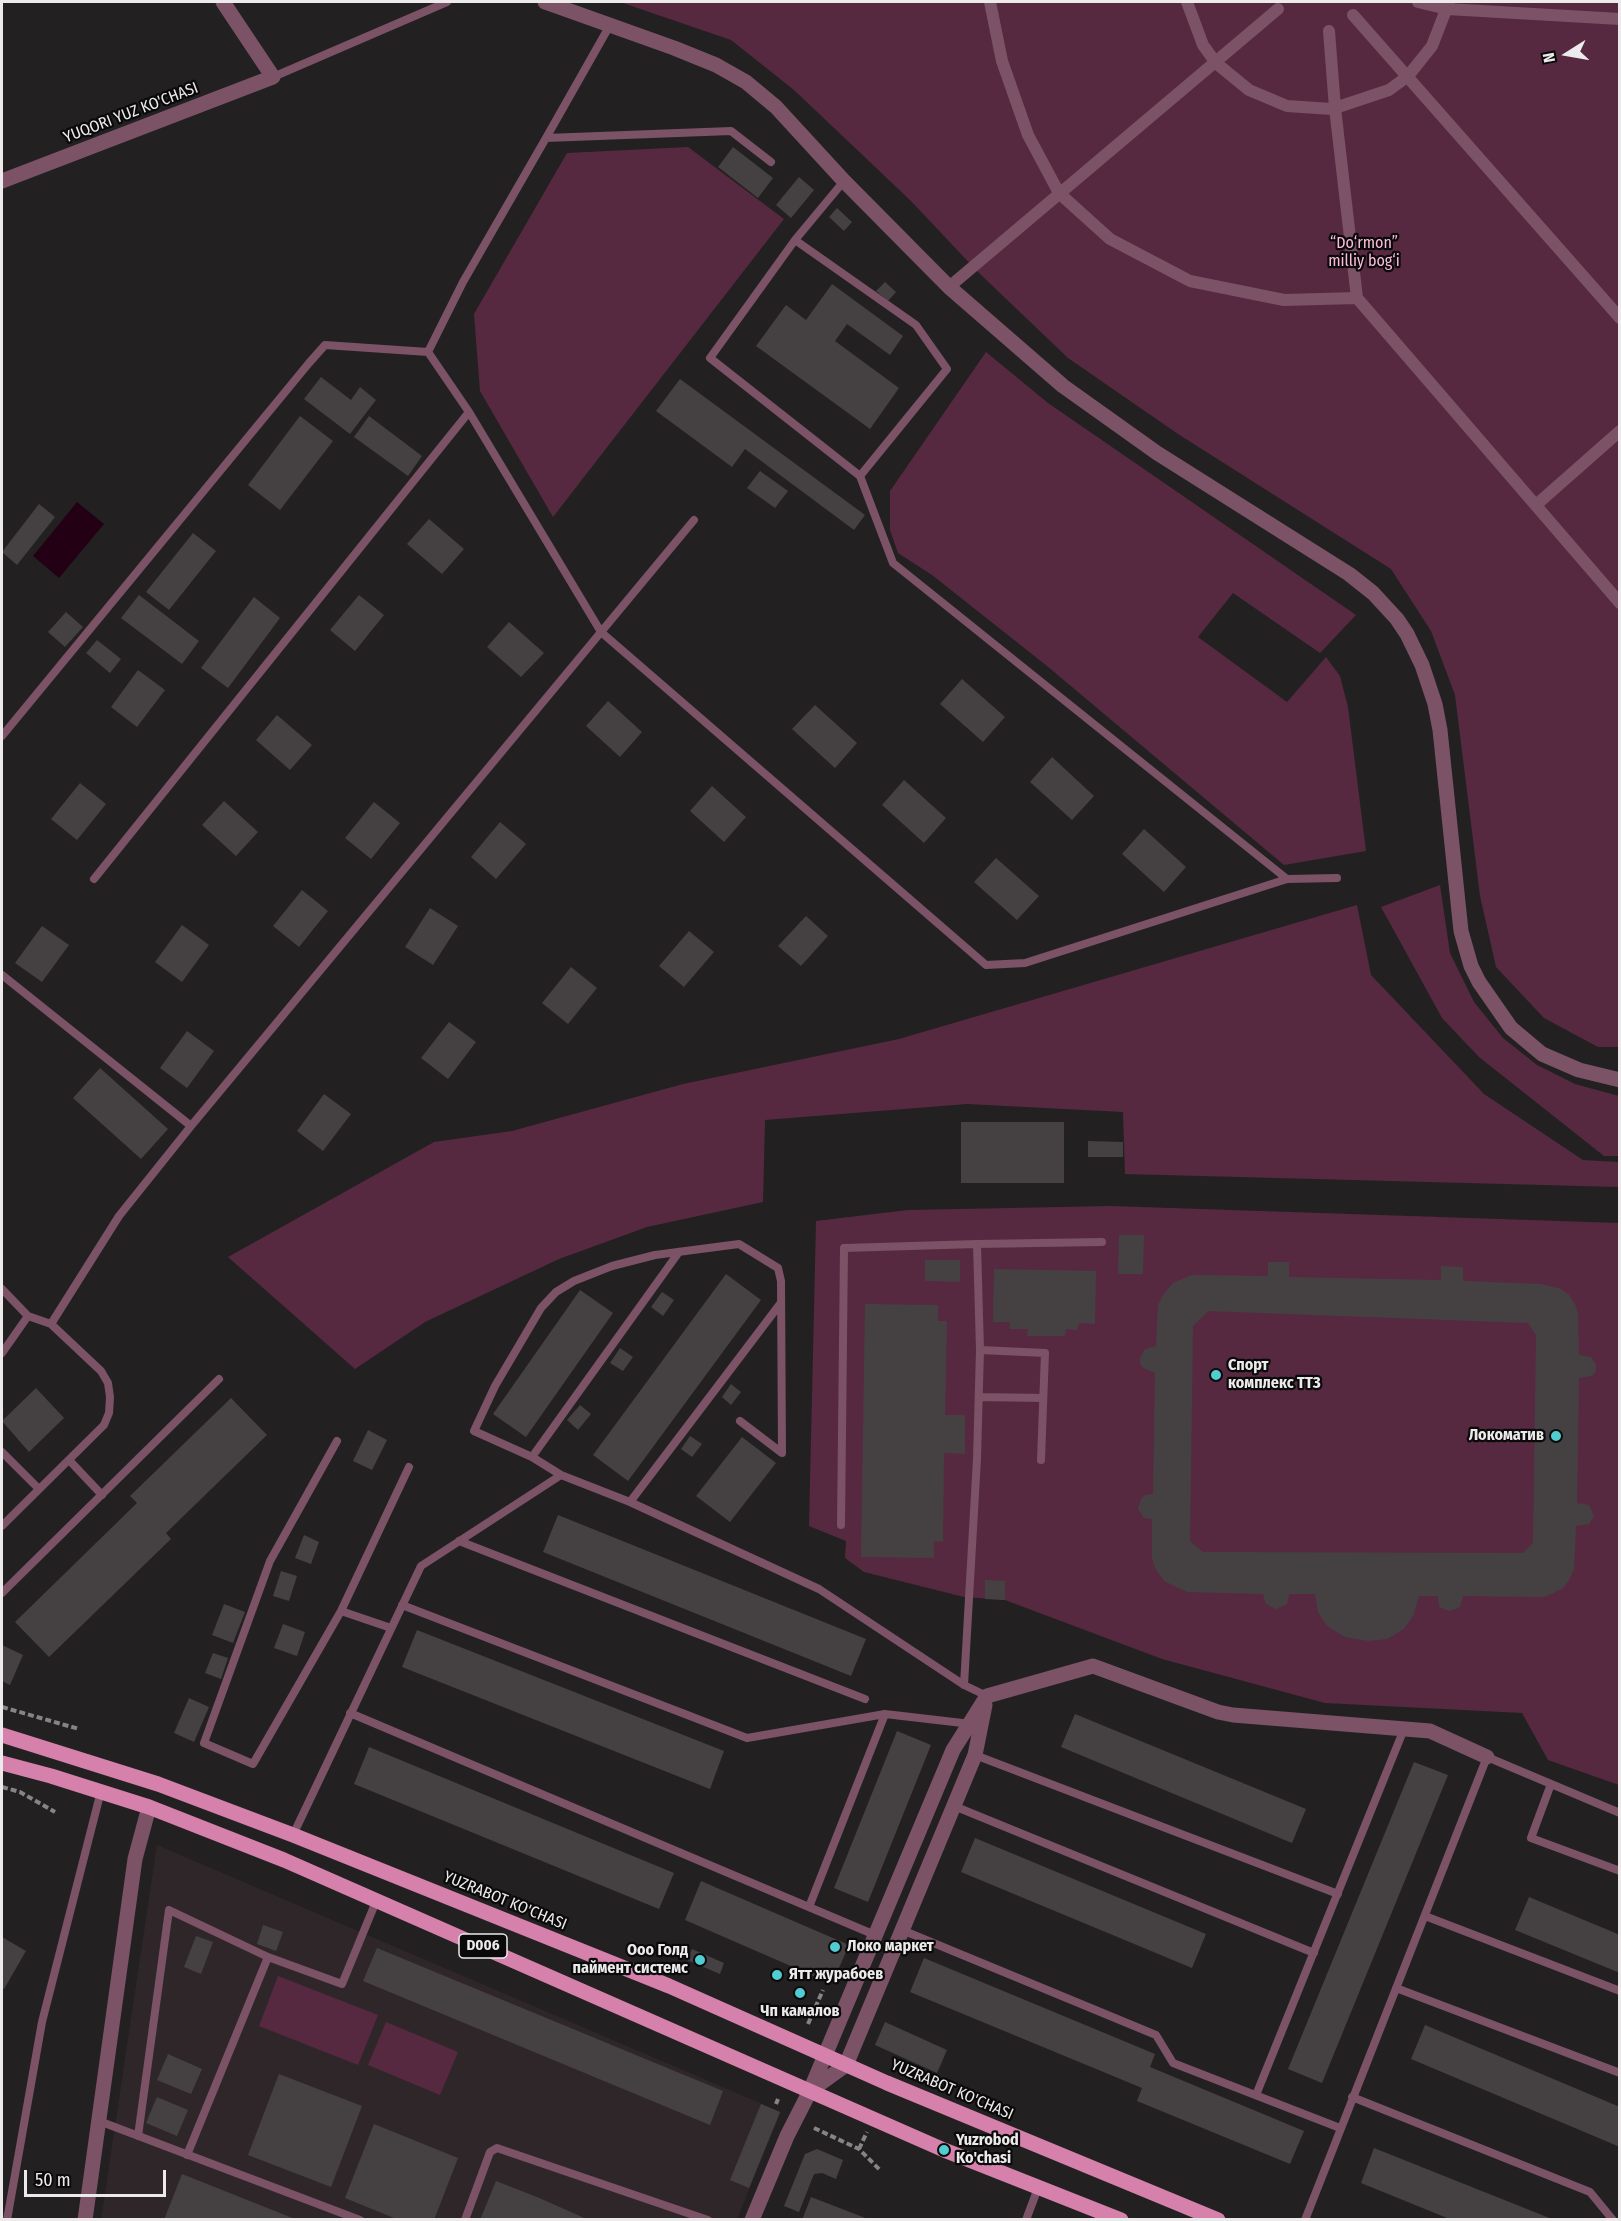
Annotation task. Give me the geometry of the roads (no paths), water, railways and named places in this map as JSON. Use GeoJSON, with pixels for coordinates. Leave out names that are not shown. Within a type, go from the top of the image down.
{"type":"FeatureCollection","features":[{"type":"Feature","properties":{"kind":"main road","name":"YUZRABOT KO'CHASI"},"geometry":{"type":"LineString","coordinates":[[2,1735],[158,1784],[293,1834],[669,1986],[846,2065],[1218,2220]]}},
{"type":"Feature","properties":{"kind":"main road","name":"D006"},"geometry":{"type":"LineString","coordinates":[[2,1763],[149,1807],[377,1899],[944,2150],[1121,2220]]}},
{"type":"Feature","properties":{"kind":"street"},"geometry":{"type":"LineString","coordinates":[[224,2],[273,77]]}},
{"type":"Feature","properties":{"kind":"street"},"geometry":{"type":"LineString","coordinates":[[545,2],[610,24],[716,65],[746,82],[776,108],[844,181],[949,287],[1063,386],[1157,453],[1350,574],[1373,593],[1397,619],[1422,665],[1435,704],[1440,730],[1461,931],[1471,966],[1479,982],[1493,1006],[1510,1028],[1542,1054],[1579,1070],[1620,1080]]}},
{"type":"Feature","properties":{"kind":"street"},"geometry":{"type":"LineString","coordinates":[[990,2],[1002,61],[1028,135],[1059,193],[1110,240],[1190,280],[1284,300],[1357,298]]}},
{"type":"Feature","properties":{"kind":"street"},"geometry":{"type":"LineString","coordinates":[[1187,2],[1203,45],[1216,63],[1249,90],[1287,106],[1335,108],[1389,90],[1408,76],[1432,46],[1448,5]]}},
{"type":"Feature","properties":{"kind":"street"},"geometry":{"type":"LineString","coordinates":[[1418,2],[1620,19]]}},
{"type":"Feature","properties":{"kind":"street"},"geometry":{"type":"LineString","coordinates":[[949,287],[1278,9]]}},
{"type":"Feature","properties":{"kind":"street"},"geometry":{"type":"LineString","coordinates":[[1353,15],[1620,318]]}},
{"type":"Feature","properties":{"kind":"street"},"geometry":{"type":"LineString","coordinates":[[1329,31],[1335,108],[1357,298],[1620,603]]}},
{"type":"Feature","properties":{"kind":"street","name":"YUQORI YUZ KO'CHASI"},"geometry":{"type":"LineString","coordinates":[[2,181],[273,77]]}},
{"type":"Feature","properties":{"kind":"street"},"geometry":{"type":"LineString","coordinates":[[1536,505],[1620,431]]}},
{"type":"Feature","properties":{"kind":"street"},"geometry":{"type":"LineString","coordinates":[[752,2220],[787,2136],[810,2091],[953,1750],[975,1725],[987,1696],[1093,1666],[1205,1708],[1233,1715],[1430,1731],[1487,1757]]}},
{"type":"Feature","properties":{"kind":"street"},"geometry":{"type":"LineString","coordinates":[[810,2091],[846,2065],[975,1755],[975,1725]]}},
{"type":"Feature","properties":{"kind":"street"},"geometry":{"type":"LineString","coordinates":[[85,2220],[135,1859],[149,1807]]}},
{"type":"Feature","properties":{"kind":"lane"},"geometry":{"type":"LineString","coordinates":[[273,77],[447,2]]}},
{"type":"Feature","properties":{"kind":"lane"},"geometry":{"type":"LineString","coordinates":[[428,352],[463,282],[610,24]]}},
{"type":"Feature","properties":{"kind":"lane"},"geometry":{"type":"LineString","coordinates":[[546,138],[731,130],[771,162]]}},
{"type":"Feature","properties":{"kind":"lane"},"geometry":{"type":"LineString","coordinates":[[844,181],[795,240],[710,358],[860,476],[893,563],[1287,879]]}},
{"type":"Feature","properties":{"kind":"lane"},"geometry":{"type":"LineString","coordinates":[[795,240],[916,324],[947,369],[860,476]]}},
{"type":"Feature","properties":{"kind":"lane"},"geometry":{"type":"LineString","coordinates":[[2,736],[325,345],[428,352]]}},
{"type":"Feature","properties":{"kind":"lane"},"geometry":{"type":"LineString","coordinates":[[428,352],[469,412],[601,632],[986,965],[1025,963],[1287,879],[1337,878]]}},
{"type":"Feature","properties":{"kind":"lane"},"geometry":{"type":"LineString","coordinates":[[94,879],[469,412]]}},
{"type":"Feature","properties":{"kind":"lane"},"geometry":{"type":"LineString","coordinates":[[51,1324],[119,1216],[191,1126],[694,520]]}},
{"type":"Feature","properties":{"kind":"lane"},"geometry":{"type":"LineString","coordinates":[[2,975],[191,1126]]}},
{"type":"Feature","properties":{"kind":"lane"},"geometry":{"type":"LineString","coordinates":[[841,1525],[844,1248],[1102,1242]]}},
{"type":"Feature","properties":{"kind":"lane"},"geometry":{"type":"LineString","coordinates":[[740,1421],[782,1453],[781,1281],[777,1268],[739,1244],[655,1255],[612,1266],[574,1281],[556,1292],[541,1308],[495,1386],[474,1431],[532,1457],[561,1475],[630,1502],[819,1589],[964,1685],[987,1696]]}},
{"type":"Feature","properties":{"kind":"lane"},"geometry":{"type":"LineString","coordinates":[[964,1685],[979,1397],[977,1244]]}},
{"type":"Feature","properties":{"kind":"lane"},"geometry":{"type":"LineString","coordinates":[[532,1457],[679,1252]]}},
{"type":"Feature","properties":{"kind":"lane"},"geometry":{"type":"LineString","coordinates":[[2,1289],[28,1316],[51,1324],[101,1371],[110,1390],[109,1413],[104,1425],[2,1526]]}},
{"type":"Feature","properties":{"kind":"lane"},"geometry":{"type":"LineString","coordinates":[[630,1502],[780,1304]]}},
{"type":"Feature","properties":{"kind":"lane"},"geometry":{"type":"LineString","coordinates":[[2,1353],[28,1316]]}},
{"type":"Feature","properties":{"kind":"lane"},"geometry":{"type":"LineString","coordinates":[[980,1350],[1045,1353],[1041,1460]]}},
{"type":"Feature","properties":{"kind":"lane"},"geometry":{"type":"LineString","coordinates":[[2,1593],[219,1379]]}},
{"type":"Feature","properties":{"kind":"lane"},"geometry":{"type":"LineString","coordinates":[[979,1397],[1043,1398]]}},
{"type":"Feature","properties":{"kind":"lane"},"geometry":{"type":"LineString","coordinates":[[338,1441],[270,1561],[204,1743],[254,1764],[341,1611],[409,1467]]}},
{"type":"Feature","properties":{"kind":"lane"},"geometry":{"type":"LineString","coordinates":[[2,1452],[39,1489]]}},
{"type":"Feature","properties":{"kind":"lane"},"geometry":{"type":"LineString","coordinates":[[69,1460],[102,1495]]}},
{"type":"Feature","properties":{"kind":"lane"},"geometry":{"type":"LineString","coordinates":[[293,1834],[421,1566],[561,1475]]}},
{"type":"Feature","properties":{"kind":"lane"},"geometry":{"type":"LineString","coordinates":[[459,1541],[865,1699]]}},
{"type":"Feature","properties":{"kind":"lane"},"geometry":{"type":"LineString","coordinates":[[402,1605],[747,1738],[885,1714],[975,1725]]}},
{"type":"Feature","properties":{"kind":"lane"},"geometry":{"type":"LineString","coordinates":[[341,1611],[391,1628]]}},
{"type":"Feature","properties":{"kind":"lane"},"geometry":{"type":"LineString","coordinates":[[350,1713],[875,1935]]}},
{"type":"Feature","properties":{"kind":"lane"},"geometry":{"type":"LineString","coordinates":[[809,1907],[885,1714]]}},
{"type":"Feature","properties":{"kind":"lane"},"geometry":{"type":"LineString","coordinates":[[1256,2095],[1404,1729]]}},
{"type":"Feature","properties":{"kind":"lane"},"geometry":{"type":"LineString","coordinates":[[975,1755],[1338,1894]]}},
{"type":"Feature","properties":{"kind":"lane"},"geometry":{"type":"LineString","coordinates":[[1305,2220],[1487,1757],[1620,1813]]}},
{"type":"Feature","properties":{"kind":"lane"},"geometry":{"type":"LineString","coordinates":[[1551,1784],[1530,1838],[1620,1871]]}},
{"type":"Feature","properties":{"kind":"lane"},"geometry":{"type":"LineString","coordinates":[[7,2220],[42,2022],[101,1791]]}},
{"type":"Feature","properties":{"kind":"lane"},"geometry":{"type":"LineString","coordinates":[[954,1806],[1314,1953]]}},
{"type":"Feature","properties":{"kind":"lane"},"geometry":{"type":"LineString","coordinates":[[138,2136],[168,1910],[268,1957],[342,1984],[377,1899]]}},
{"type":"Feature","properties":{"kind":"lane"},"geometry":{"type":"LineString","coordinates":[[1425,1916],[1620,1991]]}},
{"type":"Feature","properties":{"kind":"lane"},"geometry":{"type":"LineString","coordinates":[[902,1930],[1156,2035],[1173,2063],[1340,2128]]}},
{"type":"Feature","properties":{"kind":"lane"},"geometry":{"type":"LineString","coordinates":[[187,2155],[268,1957]]}},
{"type":"Feature","properties":{"kind":"lane"},"geometry":{"type":"LineString","coordinates":[[1396,1988],[1620,2073]]}},
{"type":"Feature","properties":{"kind":"lane"},"geometry":{"type":"LineString","coordinates":[[1352,2097],[1590,2192],[1613,2220]]}},
{"type":"Feature","properties":{"kind":"lane"},"geometry":{"type":"LineString","coordinates":[[99,2121],[360,2220]]}},
{"type":"Feature","properties":{"kind":"lane"},"geometry":{"type":"LineString","coordinates":[[465,2220],[490,2152],[497,2148],[708,2220]]}},
{"type":"Feature","properties":{"kind":"lane"},"geometry":{"type":"LineString","coordinates":[[1026,2220],[1038,2188]]}},
{"type":"Feature","properties":{"kind":"place","name":"Спорт комплекс ТТЗ"},"geometry":{"type":"Point","coordinates":[1216,1375]}},
{"type":"Feature","properties":{"kind":"place","name":"Локоматив"},"geometry":{"type":"Point","coordinates":[1556,1436]}},
{"type":"Feature","properties":{"kind":"place","name":"Локо маркет"},"geometry":{"type":"Point","coordinates":[835,1947]}},
{"type":"Feature","properties":{"kind":"place","name":"Ооо Голд паймент системс"},"geometry":{"type":"Point","coordinates":[700,1960]}},
{"type":"Feature","properties":{"kind":"place","name":"Ятт журабоев"},"geometry":{"type":"Point","coordinates":[777,1975]}},
{"type":"Feature","properties":{"kind":"place","name":"Чп камалов"},"geometry":{"type":"Point","coordinates":[800,1993]}},
{"type":"Feature","properties":{"kind":"place","name":"Yuzrobod Ko'chasi"},"geometry":{"type":"Point","coordinates":[944,2150]}},
{"type":"Feature","properties":{"kind":"park label","name":"“Do‘rmon” milliy bog‘i"},"geometry":{"type":"Point","coordinates":[1364,253]}}]}
